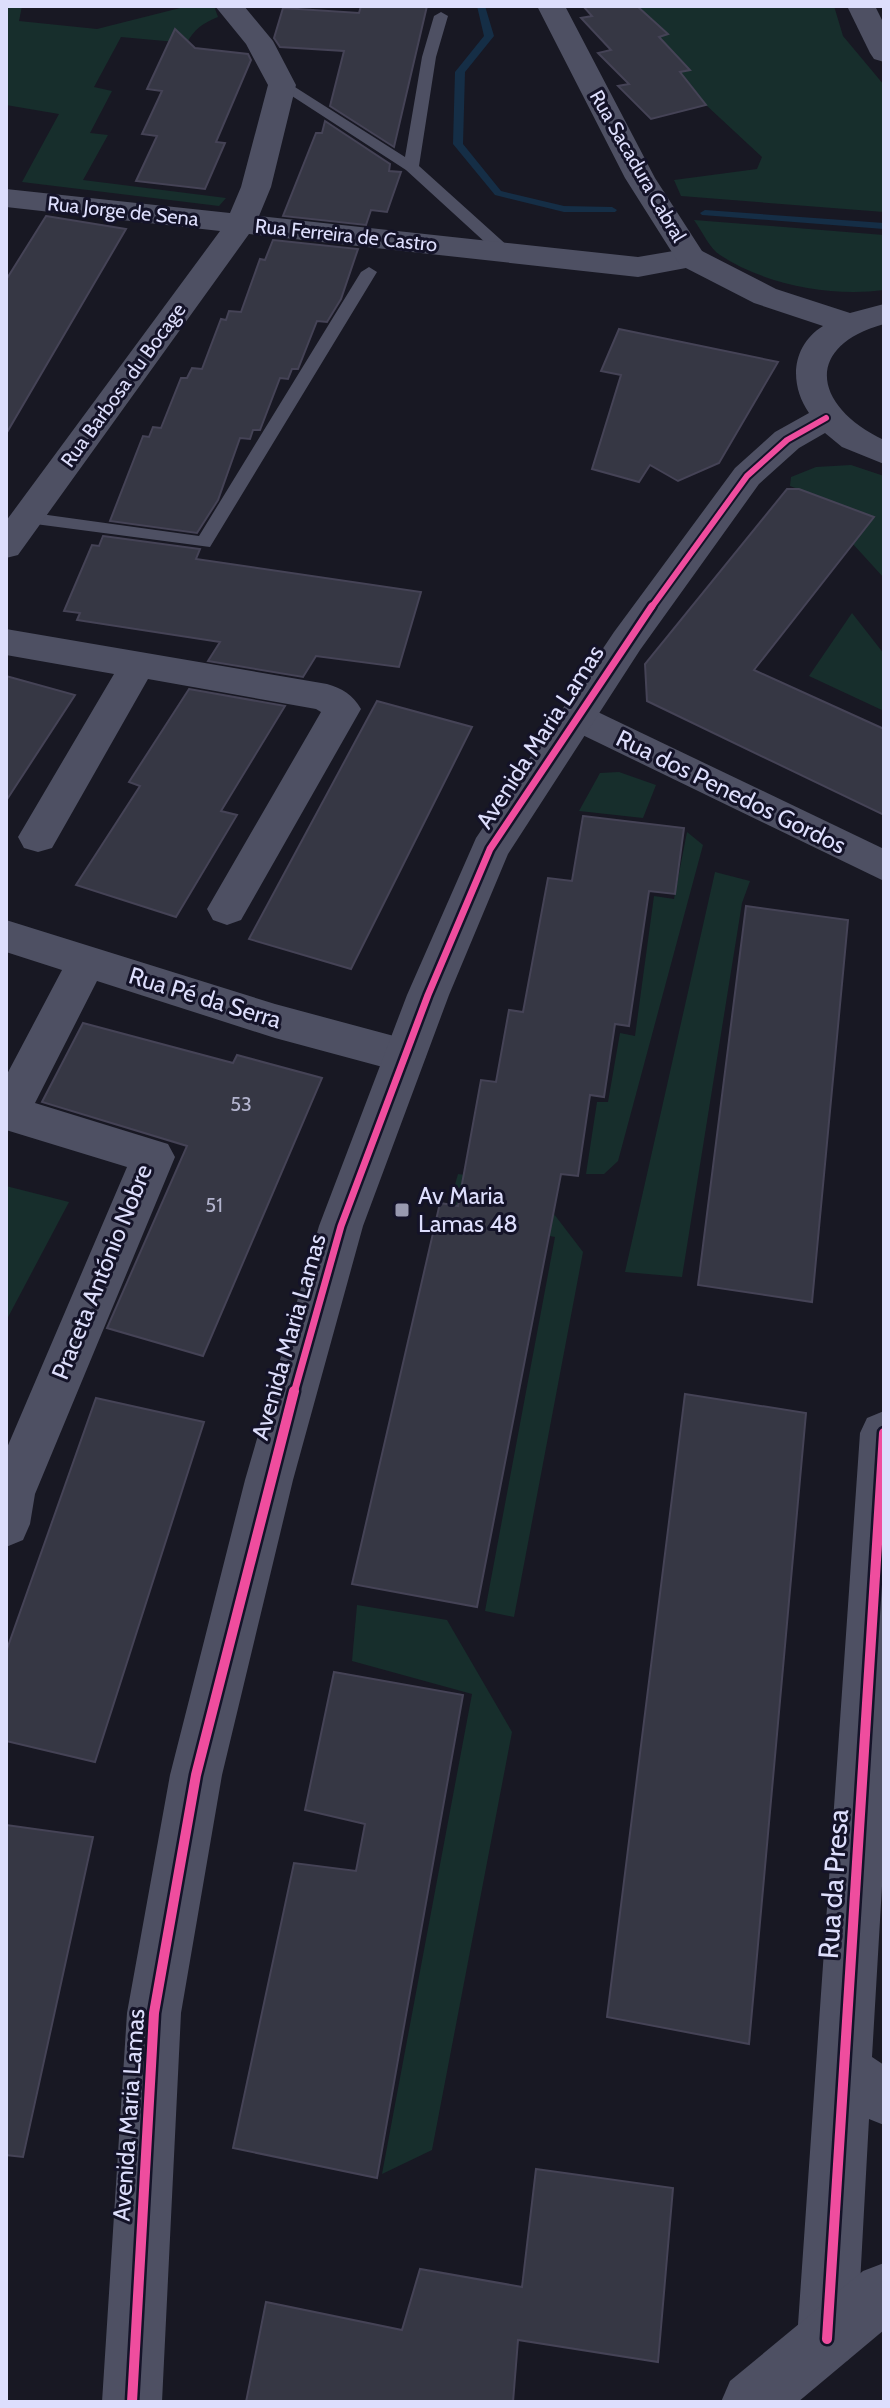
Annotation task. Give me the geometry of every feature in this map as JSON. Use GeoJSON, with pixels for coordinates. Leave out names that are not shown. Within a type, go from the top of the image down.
{"type":"FeatureCollection","features":[{"type":"Feature","properties":{"kind":"street"},"geometry":{"type":"LineString","coordinates":[[229,6],[259,41],[282,85]]}},
{"type":"Feature","properties":{"kind":"street","name":"Rua Sacadura Cabral"},"geometry":{"type":"LineString","coordinates":[[551,6],[640,178],[691,258],[765,296],[850,324]]}},
{"type":"Feature","properties":{"kind":"street"},"geometry":{"type":"LineString","coordinates":[[861,6],[884,53]]}},
{"type":"Feature","properties":{"kind":"street","name":"Rua Ferreira de Castro"},"geometry":{"type":"LineString","coordinates":[[282,85],[256,187],[241,224],[638,267],[691,258]]}},
{"type":"Feature","properties":{"kind":"street","name":"Rua Jorge de Sena"},"geometry":{"type":"LineString","coordinates":[[6,198],[241,224]]}},
{"type":"Feature","properties":{"kind":"street","name":"Rua Barbosa du Bocage"},"geometry":{"type":"LineString","coordinates":[[6,546],[241,224]]}},
{"type":"Feature","properties":{"kind":"street"},"geometry":{"type":"LineString","coordinates":[[884,314],[850,324],[818,350],[809,372],[811,395],[826,418],[845,435],[884,453]]}},
{"type":"Feature","properties":{"kind":"street","name":"Avenida Maria Lamas"},"geometry":{"type":"LineString","coordinates":[[132,2402],[154,2013],[196,1775],[269,1480],[341,1226],[405,1056],[490,849],[627,641],[747,476],[787,440],[826,418]]}},
{"type":"Feature","properties":{"kind":"street"},"geometry":{"type":"LineString","coordinates":[[6,642],[327,697],[342,709],[227,909]]}},
{"type":"Feature","properties":{"kind":"street"},"geometry":{"type":"LineString","coordinates":[[38,837],[139,663]]}},
{"type":"Feature","properties":{"kind":"street","name":"Rua dos Penedos Gordos"},"geometry":{"type":"LineString","coordinates":[[579,717],[884,866]]}},
{"type":"Feature","properties":{"kind":"street","name":"Rua Pé da Serra"},"geometry":{"type":"LineString","coordinates":[[6,936],[275,1021],[405,1056]]}},
{"type":"Feature","properties":{"kind":"street","name":"Praceta António Nobre"},"geometry":{"type":"LineString","coordinates":[[6,1524],[11,1494],[153,1157],[7,1112],[87,961]]}},
{"type":"Feature","properties":{"kind":"street","name":"Rua da Presa"},"geometry":{"type":"LineString","coordinates":[[827,2339],[863,2084],[884,1433]]}},
{"type":"Feature","properties":{"kind":"street"},"geometry":{"type":"LineString","coordinates":[[751,2402],[884,2292]]}},
{"type":"Feature","properties":{"kind":"lane"},"geometry":{"type":"LineString","coordinates":[[411,167],[429,57],[441,16]]}},
{"type":"Feature","properties":{"kind":"lane"},"geometry":{"type":"LineString","coordinates":[[282,85],[411,167],[505,252]]}},
{"type":"Feature","properties":{"kind":"lane"},"geometry":{"type":"LineString","coordinates":[[26,518],[204,543],[369,272]]}},
{"type":"Feature","properties":{"kind":"green space"},"geometry":{"type":"Polygon","coordinates":[[[6,6],[22,6],[19,21],[97,29],[188,6],[214,6],[218,17],[200,27],[187,43],[121,37],[94,87],[112,91],[90,133],[108,135],[83,180],[226,198],[219,206],[22,182],[59,114],[6,105],[6,6]]]}},
{"type":"Feature","properties":{"kind":"green space"},"geometry":{"type":"Polygon","coordinates":[[[637,6],[834,6],[843,36],[884,85],[884,212],[681,196],[674,180],[757,169],[762,157],[706,105],[680,72],[689,70],[659,37],[667,33],[637,6]]]}},
{"type":"Feature","properties":{"kind":"green space"},"geometry":{"type":"Polygon","coordinates":[[[694,220],[884,235],[884,290],[821,290],[757,274],[716,252],[694,220]]]}},
{"type":"Feature","properties":{"kind":"green space"},"geometry":{"type":"Polygon","coordinates":[[[851,465],[884,476],[884,578],[853,544],[873,517],[790,486],[791,477],[816,467],[851,465]]]}},
{"type":"Feature","properties":{"kind":"green space"},"geometry":{"type":"Polygon","coordinates":[[[852,613],[884,654],[884,711],[809,676],[852,613]]]}},
{"type":"Feature","properties":{"kind":"green space"},"geometry":{"type":"Polygon","coordinates":[[[619,772],[656,785],[643,818],[579,811],[600,773],[619,772]]]}},
{"type":"Feature","properties":{"kind":"green space"},"geometry":{"type":"Polygon","coordinates":[[[687,832],[703,845],[618,1161],[604,1174],[586,1174],[597,1102],[608,1102],[620,1033],[635,1036],[654,896],[674,899],[687,832]]]}},
{"type":"Feature","properties":{"kind":"green space"},"geometry":{"type":"Polygon","coordinates":[[[715,872],[750,881],[742,903],[682,1277],[625,1272],[715,872]]]}},
{"type":"Feature","properties":{"kind":"green space"},"geometry":{"type":"Polygon","coordinates":[[[458,1174],[531,1184],[583,1252],[514,1617],[485,1611],[555,1237],[446,1216],[458,1174]]]}},
{"type":"Feature","properties":{"kind":"green space"},"geometry":{"type":"Polygon","coordinates":[[[6,1186],[69,1202],[6,1321],[6,1186]]]}},
{"type":"Feature","properties":{"kind":"green space"},"geometry":{"type":"Polygon","coordinates":[[[357,1605],[447,1620],[512,1732],[432,2150],[382,2174],[472,1694],[352,1661],[357,1605]]]}},
{"type":"Feature","properties":{"kind":"building"},"geometry":{"type":"Polygon","coordinates":[[[361,6],[427,6],[394,147],[330,106],[344,51],[280,47],[274,38],[283,8],[359,13],[361,6]]]}},
{"type":"Feature","properties":{"kind":"building"},"geometry":{"type":"Polygon","coordinates":[[[583,6],[637,6],[668,34],[659,37],[690,70],[680,72],[706,105],[651,119],[618,86],[629,84],[598,53],[611,50],[581,18],[592,16],[583,6]]]}},
{"type":"Feature","properties":{"kind":"building"},"geometry":{"type":"Polygon","coordinates":[[[175,29],[195,48],[248,54],[251,60],[216,142],[225,143],[205,189],[136,181],[157,136],[142,134],[162,91],[147,89],[175,29]]]}},
{"type":"Feature","properties":{"kind":"building"},"geometry":{"type":"Polygon","coordinates":[[[325,121],[390,164],[389,171],[401,172],[387,212],[371,210],[366,225],[283,216],[316,133],[322,133],[325,121]]]}},
{"type":"Feature","properties":{"kind":"building"},"geometry":{"type":"Polygon","coordinates":[[[46,216],[126,229],[6,434],[6,280],[46,216]]]}},
{"type":"Feature","properties":{"kind":"building"},"geometry":{"type":"Polygon","coordinates":[[[273,240],[358,249],[341,299],[327,322],[317,321],[298,369],[292,369],[288,379],[280,378],[260,430],[253,430],[250,439],[240,438],[218,500],[197,533],[110,521],[143,436],[149,437],[153,427],[161,428],[181,378],[187,378],[192,368],[202,369],[221,319],[226,320],[229,311],[241,312],[260,259],[265,260],[273,240]]]}},
{"type":"Feature","properties":{"kind":"building"},"geometry":{"type":"Polygon","coordinates":[[[619,329],[778,362],[719,463],[678,481],[650,465],[639,482],[592,469],[621,375],[601,371],[619,329]]]}},
{"type":"Feature","properties":{"kind":"building"},"geometry":{"type":"Polygon","coordinates":[[[787,489],[799,489],[874,517],[754,670],[884,729],[884,815],[647,701],[645,664],[787,489]]]}},
{"type":"Feature","properties":{"kind":"building"},"geometry":{"type":"Polygon","coordinates":[[[103,536],[200,549],[196,559],[421,592],[399,667],[316,656],[303,677],[208,661],[220,642],[77,620],[80,613],[64,611],[92,545],[99,546],[103,536]]]}},
{"type":"Feature","properties":{"kind":"building"},"geometry":{"type":"Polygon","coordinates":[[[6,676],[75,695],[6,801],[6,676]]]}},
{"type":"Feature","properties":{"kind":"building"},"geometry":{"type":"Polygon","coordinates":[[[189,689],[285,706],[221,811],[237,815],[176,917],[76,885],[140,786],[129,782],[189,689]]]}},
{"type":"Feature","properties":{"kind":"building"},"geometry":{"type":"Polygon","coordinates":[[[377,701],[472,727],[351,969],[249,939],[377,701]]]}},
{"type":"Feature","properties":{"kind":"building"},"geometry":{"type":"Polygon","coordinates":[[[583,816],[684,828],[675,894],[649,891],[629,1026],[615,1024],[604,1097],[590,1095],[578,1176],[561,1174],[477,1607],[352,1584],[440,1203],[458,1206],[481,1080],[496,1082],[509,1010],[523,1012],[548,878],[572,881],[583,816]]]}},
{"type":"Feature","properties":{"kind":"building"},"geometry":{"type":"Polygon","coordinates":[[[746,906],[848,920],[812,1302],[698,1285],[746,906]]]}},
{"type":"Feature","properties":{"kind":"building"},"geometry":{"type":"Polygon","coordinates":[[[83,1023],[233,1063],[237,1055],[322,1078],[203,1356],[107,1328],[187,1146],[42,1102],[83,1023]]]}},
{"type":"Feature","properties":{"kind":"building"},"geometry":{"type":"Polygon","coordinates":[[[685,1394],[806,1413],[749,2044],[607,2017],[685,1394]]]}},
{"type":"Feature","properties":{"kind":"building"},"geometry":{"type":"Polygon","coordinates":[[[96,1398],[204,1422],[95,1762],[6,1741],[6,1652],[96,1398]]]}},
{"type":"Feature","properties":{"kind":"building"},"geometry":{"type":"Polygon","coordinates":[[[334,1672],[463,1695],[377,2178],[233,2148],[294,1863],[356,1871],[365,1824],[305,1810],[334,1672]]]}},
{"type":"Feature","properties":{"kind":"building"},"geometry":{"type":"Polygon","coordinates":[[[6,1825],[93,1837],[23,2157],[6,2155],[6,1825]]]}},
{"type":"Feature","properties":{"kind":"building"},"geometry":{"type":"Polygon","coordinates":[[[536,2169],[673,2188],[658,2362],[518,2340],[513,2402],[246,2402],[266,2302],[402,2330],[420,2269],[522,2287],[536,2169]]]}},
{"type":"Feature","properties":{"kind":"waterway"},"geometry":{"type":"LineString","coordinates":[[481,6],[489,36],[460,72],[458,144],[498,193],[564,209],[612,210]]}},
{"type":"Feature","properties":{"kind":"waterway"},"geometry":{"type":"LineString","coordinates":[[705,213],[884,226]]}},
{"type":"Feature","properties":{"kind":"cycle path"},"geometry":{"type":"LineString","coordinates":[[132,2402],[154,2013],[196,1775],[269,1480],[341,1226],[428,995],[490,849],[627,641],[747,476],[787,440],[826,418]]}},
{"type":"Feature","properties":{"kind":"cycle path"},"geometry":{"type":"LineString","coordinates":[[827,2339],[884,1433]]}},
{"type":"Feature","properties":{"kind":"place","name":"Av Maria Lamas 48"},"geometry":{"type":"Point","coordinates":[402,1210]}}]}
